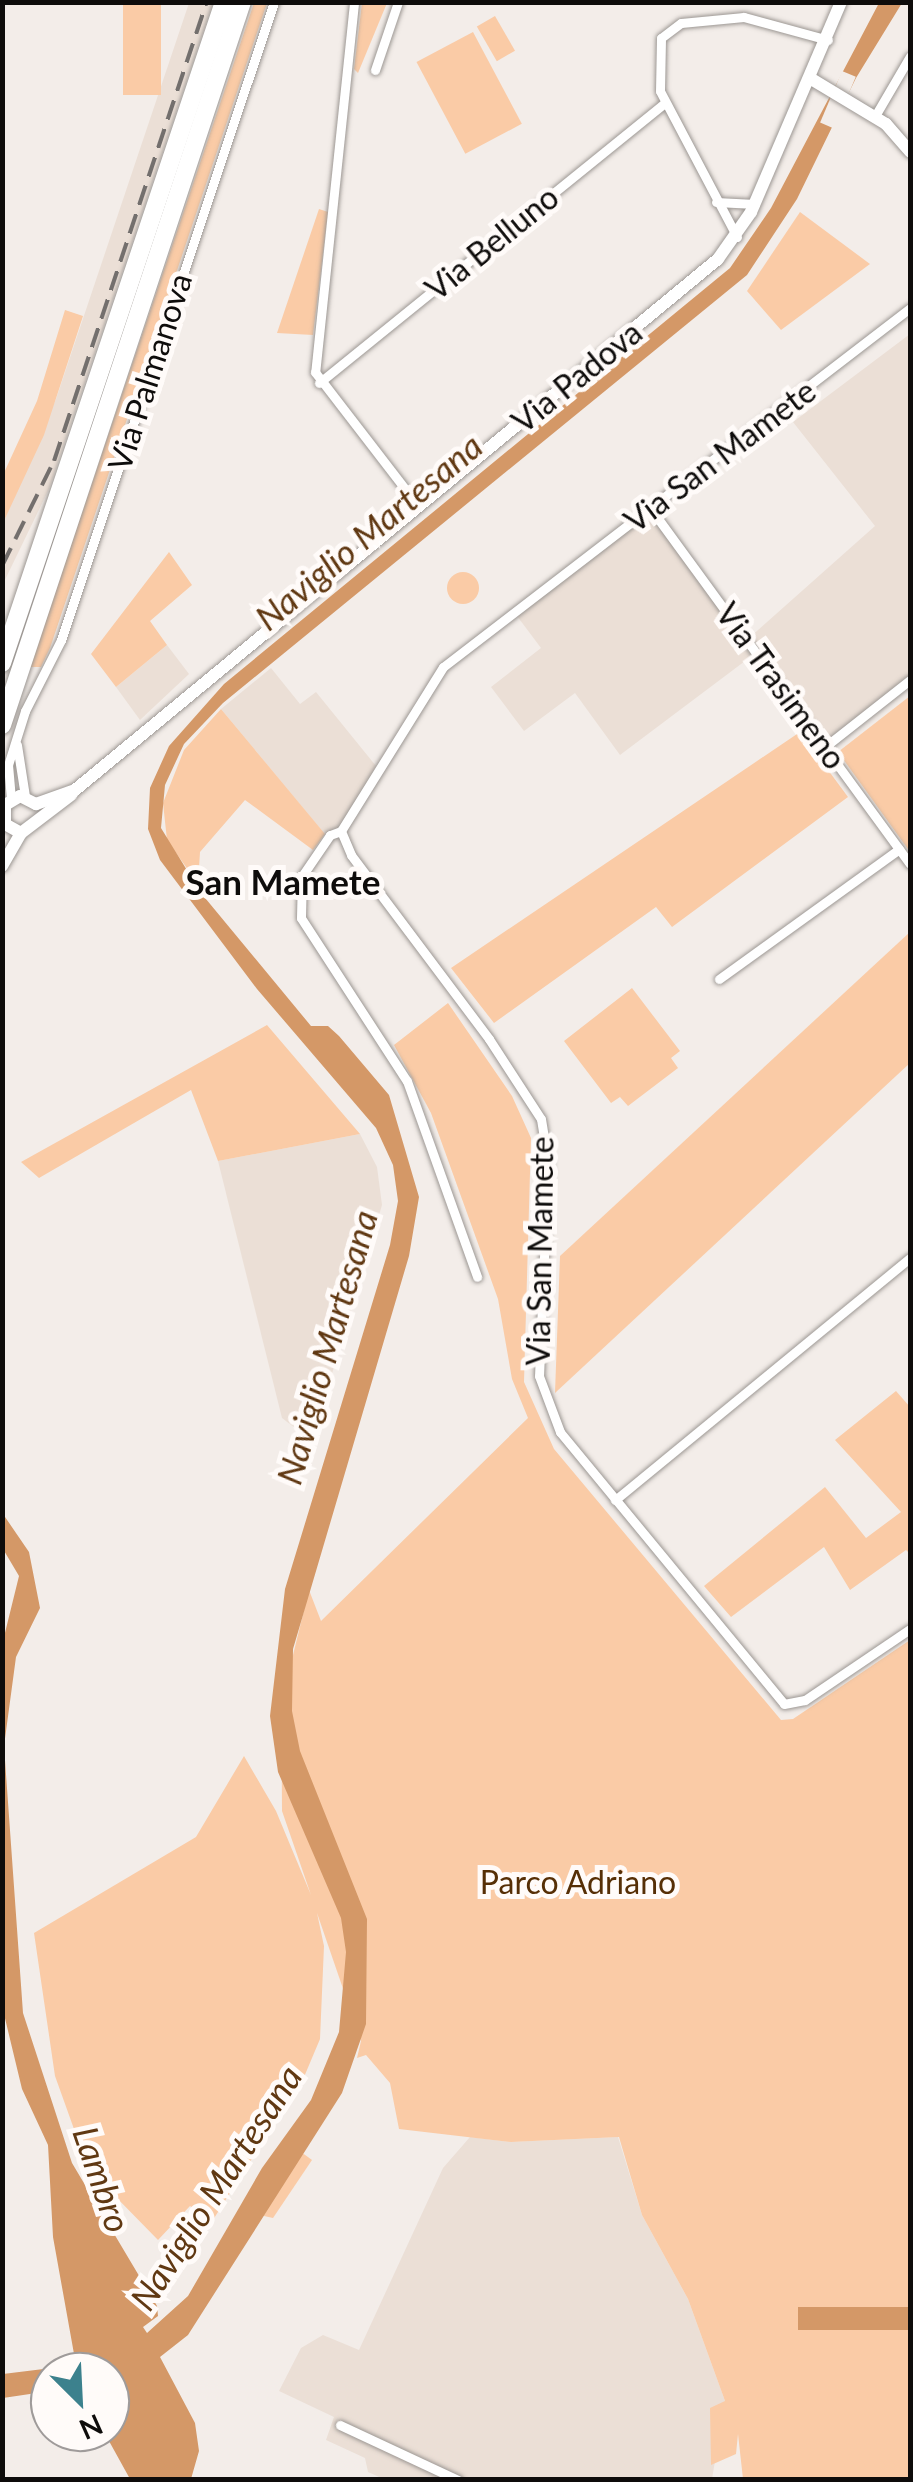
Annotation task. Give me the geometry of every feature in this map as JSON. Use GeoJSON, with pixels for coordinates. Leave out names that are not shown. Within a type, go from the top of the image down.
{"type":"FeatureCollection","features":[{"type":"Feature","properties":{"kind":"highway","name":"Via Palmanova"},"geometry":{"type":"LineString","coordinates":[[2,663],[224,2]]}},
{"type":"Feature","properties":{"kind":"highway","name":"Via Palmanova"},"geometry":{"type":"LineString","coordinates":[[10,732],[242,2]]}},
{"type":"Feature","properties":{"kind":"street","name":"Via Palmanova"},"geometry":{"type":"LineString","coordinates":[[20,832],[4,828],[3,812],[24,800],[10,732],[59,646],[274,2]]}},
{"type":"Feature","properties":{"kind":"street"},"geometry":{"type":"LineString","coordinates":[[375,70],[398,2]]}},
{"type":"Feature","properties":{"kind":"street","name":"Via Padova"},"geometry":{"type":"LineString","coordinates":[[20,832],[36,824],[708,268],[737,237],[755,204],[813,80],[841,2]]}},
{"type":"Feature","properties":{"kind":"street"},"geometry":{"type":"LineString","coordinates":[[354,4],[315,366],[320,383],[419,507]]}},
{"type":"Feature","properties":{"kind":"street"},"geometry":{"type":"LineString","coordinates":[[737,237],[666,102],[657,67],[666,31],[687,22],[744,17],[828,40]]}},
{"type":"Feature","properties":{"kind":"street"},"geometry":{"type":"LineString","coordinates":[[869,113],[910,56]]}},
{"type":"Feature","properties":{"kind":"street"},"geometry":{"type":"LineString","coordinates":[[813,80],[869,113],[910,152]]}},
{"type":"Feature","properties":{"kind":"street","name":"Via Belluno"},"geometry":{"type":"LineString","coordinates":[[320,383],[666,102]]}},
{"type":"Feature","properties":{"kind":"street"},"geometry":{"type":"LineString","coordinates":[[716,202],[755,204]]}},
{"type":"Feature","properties":{"kind":"street","name":"Via San Mamete"},"geometry":{"type":"LineString","coordinates":[[477,1277],[463,1229],[392,1051],[300,918],[302,876],[328,838],[341,830],[437,674],[910,308]]}},
{"type":"Feature","properties":{"kind":"street","name":"Via Trasimeno"},"geometry":{"type":"LineString","coordinates":[[651,510],[910,864]]}},
{"type":"Feature","properties":{"kind":"street"},"geometry":{"type":"LineString","coordinates":[[826,746],[910,680]]}},
{"type":"Feature","properties":{"kind":"street","name":"Via Padova"},"geometry":{"type":"LineString","coordinates":[[24,800],[76,790]]}},
{"type":"Feature","properties":{"kind":"street"},"geometry":{"type":"LineString","coordinates":[[24,800],[36,824]]}},
{"type":"Feature","properties":{"kind":"street","name":"Via San Mamete"},"geometry":{"type":"LineString","coordinates":[[341,830],[351,855],[539,1114],[548,1156],[541,1392],[560,1432],[790,1706],[910,1629]]}},
{"type":"Feature","properties":{"kind":"street"},"geometry":{"type":"LineString","coordinates":[[2,866],[20,832]]}},
{"type":"Feature","properties":{"kind":"street"},"geometry":{"type":"LineString","coordinates":[[719,979],[899,848]]}},
{"type":"Feature","properties":{"kind":"street"},"geometry":{"type":"LineString","coordinates":[[615,1500],[910,1258]]}},
{"type":"Feature","properties":{"kind":"street"},"geometry":{"type":"LineString","coordinates":[[340,2425],[458,2480]]}},
{"type":"Feature","properties":{"kind":"shaded area"},"geometry":{"type":"Polygon","coordinates":[[[189,3],[213,3],[49,489],[3,584],[3,523],[56,399],[189,3]]]}},
{"type":"Feature","properties":{"kind":"shaded area"},"geometry":{"type":"Polygon","coordinates":[[[879,3],[902,3],[856,78],[797,199],[747,275],[223,703],[184,744],[165,785],[161,828],[201,893],[311,1026],[328,1026],[389,1095],[419,1197],[409,1256],[293,1649],[292,1711],[300,1751],[367,1919],[366,2024],[342,2093],[188,2335],[160,2357],[195,2423],[199,2451],[191,2479],[130,2479],[115,2452],[130,2452],[130,2352],[74,2352],[53,2237],[48,2145],[22,2089],[3,2010],[2,1645],[19,1576],[3,1549],[3,1514],[29,1552],[40,1608],[16,1657],[4,1746],[23,2013],[72,2163],[157,2306],[158,2316],[143,2327],[147,2333],[188,2296],[262,2168],[311,2100],[339,2032],[346,1952],[341,1918],[278,1772],[270,1716],[285,1589],[390,1245],[398,1201],[393,1165],[376,1128],[257,989],[160,860],[148,829],[150,788],[169,746],[224,684],[730,268],[771,208],[879,3]]]}},
{"type":"Feature","properties":{"kind":"shaded area"},"geometry":{"type":"Polygon","coordinates":[[[910,334],[910,678],[827,742],[749,638],[875,526],[793,422],[910,334]]]}},
{"type":"Feature","properties":{"kind":"shaded area"},"geometry":{"type":"Polygon","coordinates":[[[651,509],[757,652],[620,755],[575,693],[524,731],[491,687],[541,648],[514,612],[651,509]]]}},
{"type":"Feature","properties":{"kind":"shaded area"},"geometry":{"type":"Polygon","coordinates":[[[167,645],[189,674],[140,720],[116,687],[167,645]]]}},
{"type":"Feature","properties":{"kind":"shaded area"},"geometry":{"type":"Polygon","coordinates":[[[271,668],[300,704],[316,692],[376,766],[341,831],[328,838],[221,709],[271,668]]]}},
{"type":"Feature","properties":{"kind":"shaded area"},"geometry":{"type":"Polygon","coordinates":[[[360,1134],[377,1167],[382,1205],[312,1441],[282,1418],[218,1161],[360,1134]]]}},
{"type":"Feature","properties":{"kind":"shaded area"},"geometry":{"type":"Polygon","coordinates":[[[470,2137],[511,2142],[618,2137],[642,2215],[688,2299],[725,2401],[712,2479],[386,2480],[368,2472],[365,2458],[326,2440],[334,2417],[279,2391],[301,2348],[323,2335],[359,2350],[443,2168],[470,2137]]]}},
{"type":"Feature","properties":{"kind":"shaded area"},"geometry":{"type":"Polygon","coordinates":[[[798,2307],[910,2307],[910,2330],[798,2330],[798,2307]]]}},
{"type":"Feature","properties":{"kind":"shaded area"},"geometry":{"type":"Polygon","coordinates":[[[30,2371],[30,2394],[3,2398],[3,2374],[30,2371]]]}},
{"type":"Feature","properties":{"kind":"green space"},"geometry":{"type":"Polygon","coordinates":[[[123,3],[161,3],[161,95],[123,95],[123,3]]]}},
{"type":"Feature","properties":{"kind":"green space"},"geometry":{"type":"Polygon","coordinates":[[[254,3],[267,3],[50,648],[41,667],[30,667],[254,3]]]}},
{"type":"Feature","properties":{"kind":"green space"},"geometry":{"type":"Polygon","coordinates":[[[362,3],[387,3],[358,73],[354,69],[362,3]]]}},
{"type":"Feature","properties":{"kind":"green space"},"geometry":{"type":"Polygon","coordinates":[[[495,16],[515,51],[497,61],[477,26],[495,16]]]}},
{"type":"Feature","properties":{"kind":"green space"},"geometry":{"type":"Polygon","coordinates":[[[473,32],[522,124],[465,154],[416,62],[473,32]]]}},
{"type":"Feature","properties":{"kind":"green space"},"geometry":{"type":"Polygon","coordinates":[[[319,209],[328,212],[313,335],[277,333],[319,209]]]}},
{"type":"Feature","properties":{"kind":"green space"},"geometry":{"type":"Polygon","coordinates":[[[800,212],[870,264],[781,330],[747,291],[800,212]]]}},
{"type":"Feature","properties":{"kind":"green space"},"geometry":{"type":"Polygon","coordinates":[[[65,310],[83,316],[44,435],[3,523],[3,475],[37,401],[65,310]]]}},
{"type":"Feature","properties":{"kind":"green space"},"geometry":{"type":"Polygon","coordinates":[[[169,552],[192,585],[150,621],[167,645],[116,687],[91,654],[169,552]]]}},
{"type":"Feature","properties":{"kind":"green space"},"geometry":{"type":"Polygon","coordinates":[[[463,572],[474,577],[479,588],[474,599],[463,604],[452,599],[447,588],[452,577],[463,572]]]}},
{"type":"Feature","properties":{"kind":"green space"},"geometry":{"type":"Polygon","coordinates":[[[910,696],[910,852],[838,752],[910,696]]]}},
{"type":"Feature","properties":{"kind":"green space"},"geometry":{"type":"Polygon","coordinates":[[[221,709],[325,834],[313,850],[245,800],[200,852],[198,884],[167,840],[163,803],[184,750],[221,709]]]}},
{"type":"Feature","properties":{"kind":"green space"},"geometry":{"type":"Polygon","coordinates":[[[800,732],[848,797],[672,927],[656,907],[494,1023],[451,968],[800,732]]]}},
{"type":"Feature","properties":{"kind":"green space"},"geometry":{"type":"Polygon","coordinates":[[[910,932],[910,1063],[555,1393],[560,1256],[910,932]]]}},
{"type":"Feature","properties":{"kind":"green space"},"geometry":{"type":"Polygon","coordinates":[[[632,988],[680,1051],[671,1058],[678,1068],[628,1106],[620,1097],[611,1103],[564,1041],[632,988]]]}},
{"type":"Feature","properties":{"kind":"green space","name":"Parco Adriano"},"geometry":{"type":"Polygon","coordinates":[[[448,1003],[512,1096],[531,1138],[524,1382],[554,1449],[781,1720],[793,1719],[910,1640],[910,2479],[743,2479],[738,2434],[736,2454],[711,2465],[710,2408],[725,2401],[688,2299],[642,2215],[619,2137],[511,2142],[399,2129],[390,2083],[366,2055],[357,2058],[361,2041],[317,1913],[324,1946],[320,2039],[304,2077],[211,2223],[190,2206],[158,2240],[111,2192],[79,2143],[55,2076],[34,1933],[196,1837],[244,1756],[276,1811],[311,1895],[282,1811],[281,1667],[293,1655],[309,1590],[321,1621],[528,1418],[512,1379],[498,1299],[431,1113],[394,1045],[448,1003]]]}},
{"type":"Feature","properties":{"kind":"green space"},"geometry":{"type":"Polygon","coordinates":[[[267,1025],[360,1134],[218,1161],[191,1090],[39,1178],[21,1162],[267,1025]]]}},
{"type":"Feature","properties":{"kind":"green space"},"geometry":{"type":"Polygon","coordinates":[[[896,1391],[910,1407],[910,1554],[906,1550],[850,1590],[824,1547],[731,1617],[704,1586],[825,1487],[866,1538],[901,1512],[835,1440],[896,1391]]]}},
{"type":"Feature","properties":{"kind":"green space"},"geometry":{"type":"Polygon","coordinates":[[[297,2149],[312,2160],[273,2218],[255,2214],[297,2149]]]}},
{"type":"Feature","properties":{"kind":"pier"},"geometry":{"type":"Polygon","coordinates":[[[842,71],[856,77],[834,128],[820,123],[842,71]]]}},
{"type":"Feature","properties":{"kind":"railway"},"geometry":{"type":"LineString","coordinates":[[2,566],[54,461],[207,2]]}},
{"type":"Feature","properties":{"kind":"district","name":"San Mamete"},"geometry":{"type":"Point","coordinates":[283,881]}},
{"type":"Feature","properties":{"kind":"water label","name":"Naviglio Martesana"},"geometry":{"type":"Point","coordinates":[368,531]}},
{"type":"Feature","properties":{"kind":"water label","name":"Naviglio Martesana"},"geometry":{"type":"Point","coordinates":[326,1347]}},
{"type":"Feature","properties":{"kind":"water label","name":"Lambro"},"geometry":{"type":"Point","coordinates":[103,2179]}},
{"type":"Feature","properties":{"kind":"water label","name":"Naviglio Martesana"},"geometry":{"type":"Point","coordinates":[215,2187]}}]}
